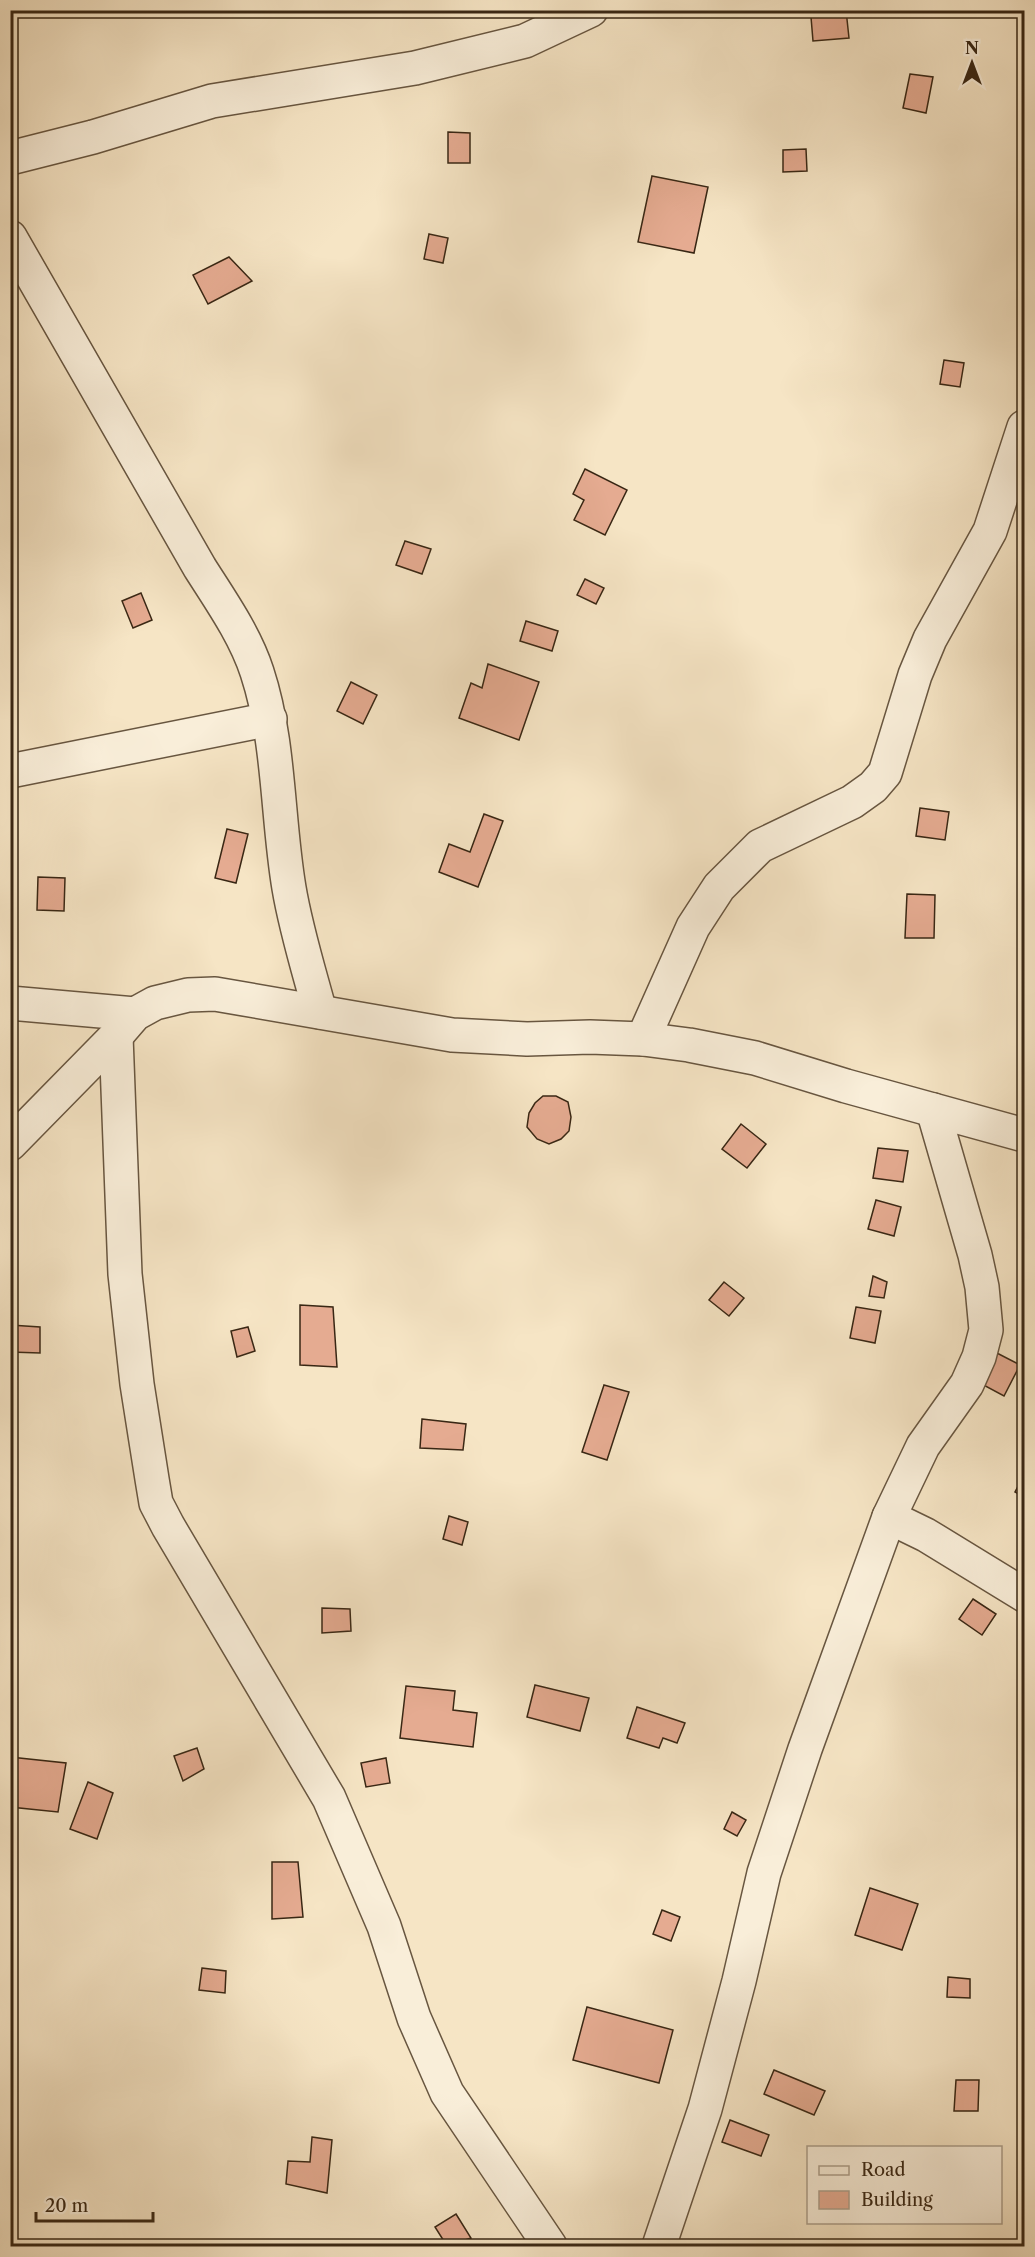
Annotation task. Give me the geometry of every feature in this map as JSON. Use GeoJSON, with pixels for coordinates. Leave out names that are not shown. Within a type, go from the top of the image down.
{"type":"FeatureCollection","features":[{"type":"Feature","properties":{"kind":"street"},"geometry":{"type":"LineString","coordinates":[[10,158],[93,137],[213,101],[415,68],[525,41],[591,10]]}},
{"type":"Feature","properties":{"kind":"street"},"geometry":{"type":"LineString","coordinates":[[10,237],[200,568],[233,620],[257,671],[270,719],[289,887],[297,927],[320,1012]]}},
{"type":"Feature","properties":{"kind":"street"},"geometry":{"type":"LineString","coordinates":[[643,1039],[693,927],[719,887],[760,846],[852,802],[873,787],[885,773],[919,666],[930,639],[990,531],[1024,427]]}},
{"type":"Feature","properties":{"kind":"street"},"geometry":{"type":"LineString","coordinates":[[10,771],[270,719]]}},
{"type":"Feature","properties":{"kind":"street"},"geometry":{"type":"LineString","coordinates":[[10,1144],[126,1025],[155,1003],[188,995],[215,994],[452,1035],[527,1039],[590,1037],[643,1039],[689,1045],[755,1058],[1024,1135]]}},
{"type":"Feature","properties":{"kind":"street"},"geometry":{"type":"LineString","coordinates":[[10,1003],[126,1025]]}},
{"type":"Feature","properties":{"kind":"street"},"geometry":{"type":"LineString","coordinates":[[126,1025],[125,1274],[137,1384],[156,1503],[329,1798],[384,1926],[414,2018],[447,2093],[550,2247]]}},
{"type":"Feature","properties":{"kind":"street"},"geometry":{"type":"LineString","coordinates":[[659,2247],[705,2109],[739,1981],[764,1873],[805,1749],[889,1517],[923,1446],[967,1384],[979,1357],[986,1330],[982,1287],[975,1255],[933,1110]]}},
{"type":"Feature","properties":{"kind":"street"},"geometry":{"type":"LineString","coordinates":[[889,1517],[926,1535],[1024,1595]]}},
{"type":"Feature","properties":{"kind":"building"},"geometry":{"type":"Polygon","coordinates":[[[819,10],[846,10],[849,38],[813,41],[811,17],[820,16],[819,10]]]}},
{"type":"Feature","properties":{"kind":"building"},"geometry":{"type":"Polygon","coordinates":[[[910,74],[933,77],[926,113],[903,108],[910,74]]]}},
{"type":"Feature","properties":{"kind":"building"},"geometry":{"type":"Polygon","coordinates":[[[448,132],[470,133],[470,163],[448,163],[448,132]]]}},
{"type":"Feature","properties":{"kind":"building"},"geometry":{"type":"Polygon","coordinates":[[[806,149],[807,171],[783,172],[783,150],[806,149]]]}},
{"type":"Feature","properties":{"kind":"building"},"geometry":{"type":"Polygon","coordinates":[[[652,176],[708,187],[694,253],[638,242],[652,176]]]}},
{"type":"Feature","properties":{"kind":"building"},"geometry":{"type":"Polygon","coordinates":[[[429,234],[448,238],[443,263],[424,259],[429,234]]]}},
{"type":"Feature","properties":{"kind":"building"},"geometry":{"type":"Polygon","coordinates":[[[229,257],[252,281],[208,304],[193,275],[229,257]]]}},
{"type":"Feature","properties":{"kind":"building"},"geometry":{"type":"Polygon","coordinates":[[[944,360],[964,363],[960,387],[940,384],[944,360]]]}},
{"type":"Feature","properties":{"kind":"building"},"geometry":{"type":"Polygon","coordinates":[[[585,469],[627,490],[605,535],[574,520],[584,500],[573,494],[585,469]]]}},
{"type":"Feature","properties":{"kind":"building"},"geometry":{"type":"Polygon","coordinates":[[[405,541],[431,549],[422,574],[396,565],[405,541]]]}},
{"type":"Feature","properties":{"kind":"building"},"geometry":{"type":"Polygon","coordinates":[[[585,579],[604,588],[596,604],[577,595],[585,579]]]}},
{"type":"Feature","properties":{"kind":"building"},"geometry":{"type":"Polygon","coordinates":[[[141,593],[152,620],[133,628],[122,601],[141,593]]]}},
{"type":"Feature","properties":{"kind":"building"},"geometry":{"type":"Polygon","coordinates":[[[526,621],[558,631],[552,651],[520,641],[526,621]]]}},
{"type":"Feature","properties":{"kind":"building"},"geometry":{"type":"Polygon","coordinates":[[[488,664],[539,682],[519,740],[459,718],[471,683],[482,688],[488,664]]]}},
{"type":"Feature","properties":{"kind":"building"},"geometry":{"type":"Polygon","coordinates":[[[351,682],[377,695],[363,724],[337,711],[351,682]]]}},
{"type":"Feature","properties":{"kind":"building"},"geometry":{"type":"Polygon","coordinates":[[[920,808],[949,812],[945,840],[916,836],[920,808]]]}},
{"type":"Feature","properties":{"kind":"building"},"geometry":{"type":"Polygon","coordinates":[[[484,814],[503,821],[478,887],[439,872],[449,844],[470,852],[484,814]]]}},
{"type":"Feature","properties":{"kind":"building"},"geometry":{"type":"Polygon","coordinates":[[[227,829],[248,834],[236,883],[215,878],[227,829]]]}},
{"type":"Feature","properties":{"kind":"building"},"geometry":{"type":"Polygon","coordinates":[[[38,877],[65,878],[64,911],[37,910],[38,877]]]}},
{"type":"Feature","properties":{"kind":"building"},"geometry":{"type":"Polygon","coordinates":[[[907,894],[935,895],[934,938],[905,938],[907,894]]]}},
{"type":"Feature","properties":{"kind":"building"},"geometry":{"type":"Polygon","coordinates":[[[543,1096],[556,1096],[568,1102],[571,1117],[569,1131],[561,1139],[549,1144],[537,1139],[527,1127],[529,1113],[543,1096]]]}},
{"type":"Feature","properties":{"kind":"building"},"geometry":{"type":"Polygon","coordinates":[[[741,1124],[766,1144],[747,1168],[722,1149],[741,1124]]]}},
{"type":"Feature","properties":{"kind":"building"},"geometry":{"type":"Polygon","coordinates":[[[878,1148],[908,1151],[903,1182],[873,1178],[878,1148]]]}},
{"type":"Feature","properties":{"kind":"building"},"geometry":{"type":"Polygon","coordinates":[[[876,1200],[901,1207],[894,1236],[868,1229],[876,1200]]]}},
{"type":"Feature","properties":{"kind":"building"},"geometry":{"type":"Polygon","coordinates":[[[873,1276],[887,1282],[884,1298],[869,1296],[873,1276]]]}},
{"type":"Feature","properties":{"kind":"building"},"geometry":{"type":"Polygon","coordinates":[[[724,1282],[744,1298],[729,1316],[709,1300],[724,1282]]]}},
{"type":"Feature","properties":{"kind":"building"},"geometry":{"type":"Polygon","coordinates":[[[300,1305],[333,1307],[337,1367],[300,1365],[300,1305]]]}},
{"type":"Feature","properties":{"kind":"building"},"geometry":{"type":"Polygon","coordinates":[[[856,1307],[881,1311],[875,1343],[850,1338],[856,1307]]]}},
{"type":"Feature","properties":{"kind":"building"},"geometry":{"type":"Polygon","coordinates":[[[10,1325],[40,1327],[40,1353],[10,1352],[10,1325]]]}},
{"type":"Feature","properties":{"kind":"building"},"geometry":{"type":"Polygon","coordinates":[[[248,1327],[255,1351],[237,1357],[231,1331],[248,1327]]]}},
{"type":"Feature","properties":{"kind":"building"},"geometry":{"type":"Polygon","coordinates":[[[993,1351],[1020,1365],[1004,1396],[976,1381],[993,1351]]]}},
{"type":"Feature","properties":{"kind":"building"},"geometry":{"type":"Polygon","coordinates":[[[604,1385],[629,1392],[607,1460],[582,1452],[604,1385]]]}},
{"type":"Feature","properties":{"kind":"building"},"geometry":{"type":"Polygon","coordinates":[[[422,1419],[466,1424],[463,1450],[420,1448],[422,1419]]]}},
{"type":"Feature","properties":{"kind":"building"},"geometry":{"type":"Polygon","coordinates":[[[1024,1475],[1024,1497],[1015,1492],[1024,1475]]]}},
{"type":"Feature","properties":{"kind":"building"},"geometry":{"type":"Polygon","coordinates":[[[449,1516],[468,1522],[462,1545],[443,1539],[449,1516]]]}},
{"type":"Feature","properties":{"kind":"building"},"geometry":{"type":"Polygon","coordinates":[[[973,1599],[996,1614],[982,1635],[959,1619],[973,1599]]]}},
{"type":"Feature","properties":{"kind":"building"},"geometry":{"type":"Polygon","coordinates":[[[322,1608],[350,1609],[351,1631],[322,1633],[322,1608]]]}},
{"type":"Feature","properties":{"kind":"building"},"geometry":{"type":"Polygon","coordinates":[[[535,1685],[589,1698],[580,1731],[527,1717],[535,1685]]]}},
{"type":"Feature","properties":{"kind":"building"},"geometry":{"type":"Polygon","coordinates":[[[406,1686],[455,1691],[453,1710],[477,1713],[473,1747],[400,1738],[406,1686]]]}},
{"type":"Feature","properties":{"kind":"building"},"geometry":{"type":"Polygon","coordinates":[[[637,1707],[685,1723],[677,1743],[663,1738],[659,1748],[627,1738],[637,1707]]]}},
{"type":"Feature","properties":{"kind":"building"},"geometry":{"type":"Polygon","coordinates":[[[197,1748],[204,1769],[183,1781],[174,1756],[197,1748]]]}},
{"type":"Feature","properties":{"kind":"building"},"geometry":{"type":"Polygon","coordinates":[[[10,1757],[66,1763],[58,1812],[10,1807],[10,1757]]]}},
{"type":"Feature","properties":{"kind":"building"},"geometry":{"type":"Polygon","coordinates":[[[386,1758],[390,1783],[366,1787],[361,1763],[386,1758]]]}},
{"type":"Feature","properties":{"kind":"building"},"geometry":{"type":"Polygon","coordinates":[[[88,1782],[113,1793],[97,1839],[70,1829],[88,1782]]]}},
{"type":"Feature","properties":{"kind":"building"},"geometry":{"type":"Polygon","coordinates":[[[732,1812],[746,1820],[737,1836],[724,1829],[732,1812]]]}},
{"type":"Feature","properties":{"kind":"building"},"geometry":{"type":"Polygon","coordinates":[[[272,1862],[298,1862],[303,1917],[272,1919],[272,1862]]]}},
{"type":"Feature","properties":{"kind":"building"},"geometry":{"type":"Polygon","coordinates":[[[870,1888],[918,1904],[902,1950],[855,1935],[870,1888]]]}},
{"type":"Feature","properties":{"kind":"building"},"geometry":{"type":"Polygon","coordinates":[[[662,1910],[680,1917],[671,1941],[653,1934],[662,1910]]]}},
{"type":"Feature","properties":{"kind":"building"},"geometry":{"type":"Polygon","coordinates":[[[202,1968],[226,1971],[225,1993],[199,1990],[202,1968]]]}},
{"type":"Feature","properties":{"kind":"building"},"geometry":{"type":"Polygon","coordinates":[[[948,1977],[970,1979],[970,1998],[947,1997],[948,1977]]]}},
{"type":"Feature","properties":{"kind":"building"},"geometry":{"type":"Polygon","coordinates":[[[587,2007],[673,2030],[659,2083],[573,2060],[587,2007]]]}},
{"type":"Feature","properties":{"kind":"building"},"geometry":{"type":"Polygon","coordinates":[[[774,2070],[825,2091],[814,2115],[764,2094],[774,2070]]]}},
{"type":"Feature","properties":{"kind":"building"},"geometry":{"type":"Polygon","coordinates":[[[956,2080],[979,2080],[978,2111],[954,2111],[956,2080]]]}},
{"type":"Feature","properties":{"kind":"building"},"geometry":{"type":"Polygon","coordinates":[[[730,2120],[769,2135],[761,2156],[722,2142],[730,2120]]]}},
{"type":"Feature","properties":{"kind":"building"},"geometry":{"type":"Polygon","coordinates":[[[312,2137],[332,2140],[327,2193],[286,2184],[288,2161],[310,2162],[312,2137]]]}},
{"type":"Feature","properties":{"kind":"building"},"geometry":{"type":"Polygon","coordinates":[[[456,2214],[471,2238],[447,2246],[435,2227],[456,2214]]]}}]}
